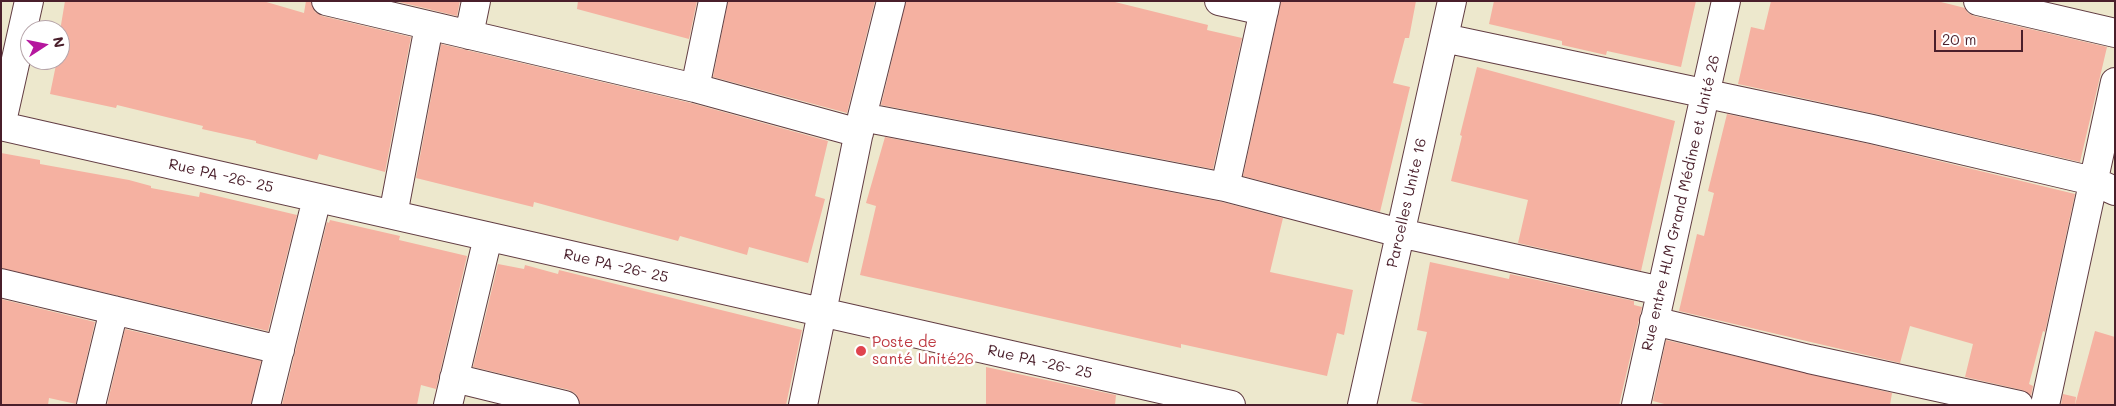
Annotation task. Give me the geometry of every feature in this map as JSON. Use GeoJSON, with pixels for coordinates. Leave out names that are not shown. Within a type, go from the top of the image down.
{"type":"FeatureCollection","features":[{"type":"Feature","properties":{"kind":"street"},"geometry":{"type":"LineString","coordinates":[[1,126],[29,1]]}},
{"type":"Feature","properties":{"kind":"street"},"geometry":{"type":"LineString","coordinates":[[326,1],[861,125],[1225,187],[1400,233],[1661,291]]}},
{"type":"Feature","properties":{"kind":"street"},"geometry":{"type":"LineString","coordinates":[[469,35],[476,1]]}},
{"type":"Feature","properties":{"kind":"street"},"geometry":{"type":"LineString","coordinates":[[695,88],[713,1]]}},
{"type":"Feature","properties":{"kind":"street"},"geometry":{"type":"LineString","coordinates":[[803,405],[861,125],[891,1]]}},
{"type":"Feature","properties":{"kind":"street"},"geometry":{"type":"LineString","coordinates":[[1219,1],[1265,6],[1225,187]]}},
{"type":"Feature","properties":{"kind":"street","name":"Parcelles Unite 16"},"geometry":{"type":"LineString","coordinates":[[1362,405],[1452,1]]}},
{"type":"Feature","properties":{"kind":"street","name":"Rue entre HLM Grand Médine et Unité 26"},"geometry":{"type":"LineString","coordinates":[[1636,405],[1726,1]]}},
{"type":"Feature","properties":{"kind":"street"},"geometry":{"type":"LineString","coordinates":[[1978,1],[2115,33]]}},
{"type":"Feature","properties":{"kind":"street"},"geometry":{"type":"LineString","coordinates":[[393,215],[430,26]]}},
{"type":"Feature","properties":{"kind":"street"},"geometry":{"type":"LineString","coordinates":[[1444,38],[1872,129],[2104,186]]}},
{"type":"Feature","properties":{"kind":"street"},"geometry":{"type":"LineString","coordinates":[[2045,405],[2104,186],[2115,82]]}},
{"type":"Feature","properties":{"kind":"street","name":"Rue PA -26- 25"},"geometry":{"type":"LineString","coordinates":[[1,126],[1231,405]]}},
{"type":"Feature","properties":{"kind":"street"},"geometry":{"type":"LineString","coordinates":[[266,405],[317,198]]}},
{"type":"Feature","properties":{"kind":"street"},"geometry":{"type":"LineString","coordinates":[[448,405],[488,237]]}},
{"type":"Feature","properties":{"kind":"street"},"geometry":{"type":"LineString","coordinates":[[1,283],[280,350]]}},
{"type":"Feature","properties":{"kind":"street"},"geometry":{"type":"LineString","coordinates":[[91,405],[114,310]]}},
{"type":"Feature","properties":{"kind":"street"},"geometry":{"type":"LineString","coordinates":[[1654,321],[2019,405]]}},
{"type":"Feature","properties":{"kind":"street"},"geometry":{"type":"LineString","coordinates":[[454,378],[565,405]]}},
{"type":"Feature","properties":{"kind":"building"},"geometry":{"type":"Polygon","coordinates":[[[65,1],[263,1],[304,13],[306,1],[311,1],[315,12],[322,16],[411,37],[385,172],[319,154],[317,160],[256,143],[256,141],[202,129],[203,126],[117,105],[116,108],[50,94],[55,70],[70,70],[70,20],[62,20],[65,1]]]}},
{"type":"Feature","properties":{"kind":"building"},"geometry":{"type":"Polygon","coordinates":[[[395,1],[460,1],[457,16],[395,1]]]}},
{"type":"Feature","properties":{"kind":"building"},"geometry":{"type":"Polygon","coordinates":[[[578,1],[697,1],[689,39],[577,9],[578,1]]]}},
{"type":"Feature","properties":{"kind":"building"},"geometry":{"type":"Polygon","coordinates":[[[728,1],[875,1],[847,113],[713,77],[728,1]]]}},
{"type":"Feature","properties":{"kind":"building"},"geometry":{"type":"Polygon","coordinates":[[[906,1],[1111,1],[1208,25],[1207,30],[1242,38],[1213,169],[881,105],[906,1]]]}},
{"type":"Feature","properties":{"kind":"building"},"geometry":{"type":"Polygon","coordinates":[[[1281,1],[1416,1],[1409,38],[1405,38],[1393,83],[1410,87],[1380,212],[1243,176],[1281,1]]]}},
{"type":"Feature","properties":{"kind":"building"},"geometry":{"type":"Polygon","coordinates":[[[1494,1],[1696,1],[1681,67],[1607,51],[1606,55],[1562,45],[1562,41],[1489,24],[1494,1]]]}},
{"type":"Feature","properties":{"kind":"building"},"geometry":{"type":"Polygon","coordinates":[[[1771,1],[1937,1],[1965,8],[1968,13],[1974,16],[2107,47],[2080,162],[1738,84],[1751,27],[1764,30],[1771,1]]]}},
{"type":"Feature","properties":{"kind":"building"},"geometry":{"type":"Polygon","coordinates":[[[441,44],[691,103],[828,141],[815,196],[825,199],[808,263],[749,247],[747,255],[680,236],[678,241],[534,202],[533,207],[416,178],[441,44]]]}},
{"type":"Feature","properties":{"kind":"building"},"geometry":{"type":"Polygon","coordinates":[[[1477,67],[1675,121],[1641,271],[1518,243],[1528,200],[1451,181],[1477,67]]]}},
{"type":"Feature","properties":{"kind":"building"},"geometry":{"type":"Polygon","coordinates":[[[1727,114],[1869,144],[2075,194],[2045,332],[2043,331],[2029,384],[2033,386],[2031,396],[2022,390],[1965,377],[1973,344],[1910,326],[1900,363],[1679,311],[1697,234],[1704,236],[1714,193],[1708,191],[1727,114]]]}},
{"type":"Feature","properties":{"kind":"building"},"geometry":{"type":"Polygon","coordinates":[[[885,137],[1222,202],[1283,218],[1270,272],[1353,290],[1344,335],[1337,333],[1327,376],[1181,344],[1181,348],[860,275],[876,206],[866,203],[885,137]]]}},
{"type":"Feature","properties":{"kind":"building"},"geometry":{"type":"Polygon","coordinates":[[[1,153],[40,160],[40,164],[129,180],[151,186],[151,188],[199,197],[200,192],[297,215],[268,331],[1,268],[1,153]]]}},
{"type":"Feature","properties":{"kind":"building"},"geometry":{"type":"Polygon","coordinates":[[[330,220],[400,236],[399,240],[467,256],[436,389],[421,385],[417,405],[282,405],[327,222],[329,223],[330,220]]]}},
{"type":"Feature","properties":{"kind":"building"},"geometry":{"type":"Polygon","coordinates":[[[1430,262],[1509,279],[1510,274],[1634,301],[1634,305],[1642,307],[1619,405],[1429,405],[1411,401],[1427,332],[1417,330],[1430,262]]]}},
{"type":"Feature","properties":{"kind":"building"},"geometry":{"type":"Polygon","coordinates":[[[498,264],[524,269],[525,265],[558,274],[559,270],[802,330],[786,405],[580,405],[576,394],[569,390],[473,367],[498,264]]]}},
{"type":"Feature","properties":{"kind":"building"},"geometry":{"type":"Polygon","coordinates":[[[1,299],[95,322],[76,404],[49,398],[48,405],[1,405],[1,299]]]}},
{"type":"Feature","properties":{"kind":"building"},"geometry":{"type":"Polygon","coordinates":[[[125,329],[261,361],[251,405],[107,405],[125,329]]]}},
{"type":"Feature","properties":{"kind":"building"},"geometry":{"type":"Polygon","coordinates":[[[2095,331],[2115,337],[2115,405],[2075,405],[2095,331]]]}},
{"type":"Feature","properties":{"kind":"building"},"geometry":{"type":"Polygon","coordinates":[[[1666,340],[1892,393],[1890,405],[1668,405],[1653,401],[1666,340]]]}},
{"type":"Feature","properties":{"kind":"building"},"geometry":{"type":"Polygon","coordinates":[[[986,367],[1116,395],[1115,405],[986,405],[986,367]]]}},
{"type":"Feature","properties":{"kind":"building"},"geometry":{"type":"Polygon","coordinates":[[[2063,394],[2076,397],[2075,405],[2061,405],[2063,394]]]}},
{"type":"Feature","properties":{"kind":"place","name":"Poste de santé Unité26"},"geometry":{"type":"Point","coordinates":[861,351]}}]}
